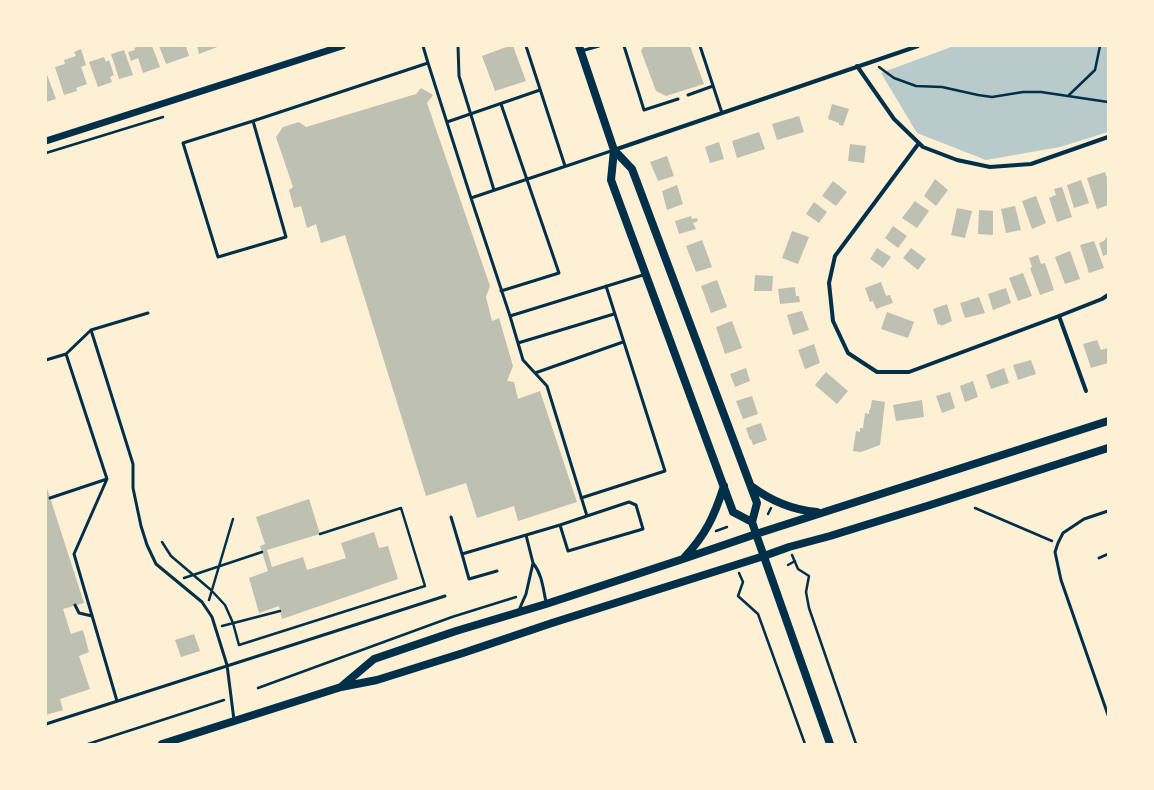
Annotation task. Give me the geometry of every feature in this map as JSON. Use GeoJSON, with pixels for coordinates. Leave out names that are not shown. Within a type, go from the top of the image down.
{"type":"FeatureCollection","features":[{"type":"Feature","properties":{"kind":"main road"},"geometry":{"type":"LineString","coordinates":[[580,49],[614,150],[611,180],[733,512],[752,522]]}},
{"type":"Feature","properties":{"kind":"main road"},"geometry":{"type":"LineString","coordinates":[[614,150],[632,169],[757,503],[752,522],[830,744]]}},
{"type":"Feature","properties":{"kind":"main road"},"geometry":{"type":"LineString","coordinates":[[341,687],[374,659],[1108,421]]}},
{"type":"Feature","properties":{"kind":"main road"},"geometry":{"type":"LineString","coordinates":[[162,744],[341,687],[377,680],[736,564],[1108,448]]}},
{"type":"Feature","properties":{"kind":"main road"},"geometry":{"type":"LineString","coordinates":[[683,559],[699,542],[709,527],[717,509],[724,486]]}},
{"type":"Feature","properties":{"kind":"main road"},"geometry":{"type":"LineString","coordinates":[[750,486],[768,498],[785,506],[803,511],[822,513]]}},
{"type":"Feature","properties":{"kind":"street"},"geometry":{"type":"LineString","coordinates":[[46,141],[342,46]]}},
{"type":"Feature","properties":{"kind":"street"},"geometry":{"type":"LineString","coordinates":[[614,150],[918,46]]}},
{"type":"Feature","properties":{"kind":"street"},"geometry":{"type":"LineString","coordinates":[[857,66],[894,119],[923,147],[957,160],[990,167],[1031,164],[1108,137]]}},
{"type":"Feature","properties":{"kind":"street"},"geometry":{"type":"LineString","coordinates":[[919,143],[835,256],[829,283],[833,321],[848,353],[877,372],[909,372],[1102,300],[1108,295]]}},
{"type":"Feature","properties":{"kind":"street"},"geometry":{"type":"LineString","coordinates":[[1059,316],[1086,391]]}},
{"type":"Feature","properties":{"kind":"lane"},"geometry":{"type":"LineString","coordinates":[[423,46],[523,360],[547,386],[586,516]]}},
{"type":"Feature","properties":{"kind":"lane"},"geometry":{"type":"LineString","coordinates":[[458,46],[459,76],[494,190]]}},
{"type":"Feature","properties":{"kind":"lane"},"geometry":{"type":"LineString","coordinates":[[526,46],[565,166]]}},
{"type":"Feature","properties":{"kind":"lane"},"geometry":{"type":"LineString","coordinates":[[580,49],[599,46]]}},
{"type":"Feature","properties":{"kind":"lane"},"geometry":{"type":"LineString","coordinates":[[624,46],[644,110],[678,99]]}},
{"type":"Feature","properties":{"kind":"lane"},"geometry":{"type":"LineString","coordinates":[[700,46],[722,113]]}},
{"type":"Feature","properties":{"kind":"lane"},"geometry":{"type":"LineString","coordinates":[[253,122],[286,236],[218,257],[183,144],[428,63]]}},
{"type":"Feature","properties":{"kind":"lane"},"geometry":{"type":"LineString","coordinates":[[688,95],[713,86]]}},
{"type":"Feature","properties":{"kind":"lane"},"geometry":{"type":"LineString","coordinates":[[447,122],[540,90]]}},
{"type":"Feature","properties":{"kind":"lane"},"geometry":{"type":"LineString","coordinates":[[501,104],[559,273],[501,291]]}},
{"type":"Feature","properties":{"kind":"lane"},"geometry":{"type":"LineString","coordinates":[[471,198],[614,150]]}},
{"type":"Feature","properties":{"kind":"lane"},"geometry":{"type":"LineString","coordinates":[[510,316],[646,274]]}},
{"type":"Feature","properties":{"kind":"lane"},"geometry":{"type":"LineString","coordinates":[[581,498],[665,471],[606,286]]}},
{"type":"Feature","properties":{"kind":"lane"},"geometry":{"type":"LineString","coordinates":[[46,360],[66,354],[90,330],[148,313]]}},
{"type":"Feature","properties":{"kind":"lane"},"geometry":{"type":"LineString","coordinates":[[518,343],[614,314]]}},
{"type":"Feature","properties":{"kind":"lane"},"geometry":{"type":"LineString","coordinates":[[90,330],[134,464],[133,488],[147,546],[156,564],[202,602],[212,617],[227,665],[234,720]]}},
{"type":"Feature","properties":{"kind":"lane"},"geometry":{"type":"LineString","coordinates":[[535,373],[623,342]]}},
{"type":"Feature","properties":{"kind":"lane"},"geometry":{"type":"LineString","coordinates":[[66,354],[107,479],[74,554],[117,701]]}},
{"type":"Feature","properties":{"kind":"lane"},"geometry":{"type":"LineString","coordinates":[[50,498],[107,479]]}},
{"type":"Feature","properties":{"kind":"lane"},"geometry":{"type":"LineString","coordinates":[[462,554],[560,525],[628,502],[636,505],[643,529],[568,551],[560,525]]}},
{"type":"Feature","properties":{"kind":"lane"},"geometry":{"type":"LineString","coordinates":[[1108,510],[1084,519],[1063,533],[1058,543],[1056,552],[1061,580],[1108,715]]}},
{"type":"Feature","properties":{"kind":"lane"},"geometry":{"type":"LineString","coordinates":[[451,517],[469,579],[497,571]]}},
{"type":"Feature","properties":{"kind":"lane"},"geometry":{"type":"LineString","coordinates":[[526,535],[533,563],[538,570],[542,581],[546,604]]}},
{"type":"Feature","properties":{"kind":"lane"},"geometry":{"type":"LineString","coordinates":[[1099,558],[1108,554]]}},
{"type":"Feature","properties":{"kind":"lane"},"geometry":{"type":"LineString","coordinates":[[518,612],[526,594],[533,563]]}},
{"type":"Feature","properties":{"kind":"lane"},"geometry":{"type":"LineString","coordinates":[[46,724],[445,596]]}},
{"type":"Feature","properties":{"kind":"lane"},"geometry":{"type":"LineString","coordinates":[[75,606],[78,613],[92,616]]}},
{"type":"Feature","properties":{"kind":"path"},"geometry":{"type":"LineString","coordinates":[[1068,95],[1095,70],[1100,46]]}},
{"type":"Feature","properties":{"kind":"path"},"geometry":{"type":"LineString","coordinates":[[878,67],[894,78],[916,86],[942,87],[992,97],[1023,92],[1068,95],[1108,102]]}},
{"type":"Feature","properties":{"kind":"path"},"geometry":{"type":"LineString","coordinates":[[46,153],[163,117]]}},
{"type":"Feature","properties":{"kind":"path"},"geometry":{"type":"LineString","coordinates":[[162,542],[171,556],[211,590],[225,605],[233,623],[239,645],[425,586],[401,508],[320,534]]}},
{"type":"Feature","properties":{"kind":"path"},"geometry":{"type":"LineString","coordinates":[[976,508],[1058,543]]}},
{"type":"Feature","properties":{"kind":"path"},"geometry":{"type":"LineString","coordinates":[[770,510],[774,513]]}},
{"type":"Feature","properties":{"kind":"path"},"geometry":{"type":"LineString","coordinates":[[209,601],[233,519]]}},
{"type":"Feature","properties":{"kind":"path"},"geometry":{"type":"LineString","coordinates":[[715,531],[727,527]]}},
{"type":"Feature","properties":{"kind":"path"},"geometry":{"type":"LineString","coordinates":[[723,529],[724,533]]}},
{"type":"Feature","properties":{"kind":"path"},"geometry":{"type":"LineString","coordinates":[[790,547],[798,570],[809,576],[806,592],[809,608],[856,744]]}},
{"type":"Feature","properties":{"kind":"path"},"geometry":{"type":"LineString","coordinates":[[183,578],[262,552]]}},
{"type":"Feature","properties":{"kind":"path"},"geometry":{"type":"LineString","coordinates":[[788,565],[795,561]]}},
{"type":"Feature","properties":{"kind":"path"},"geometry":{"type":"LineString","coordinates":[[736,564],[743,582],[738,596],[758,614],[805,744]]}},
{"type":"Feature","properties":{"kind":"path"},"geometry":{"type":"LineString","coordinates":[[743,582],[747,580]]}},
{"type":"Feature","properties":{"kind":"path"},"geometry":{"type":"LineString","coordinates":[[258,688],[452,617],[519,596]]}},
{"type":"Feature","properties":{"kind":"path"},"geometry":{"type":"LineString","coordinates":[[222,626],[280,611]]}},
{"type":"Feature","properties":{"kind":"path"},"geometry":{"type":"LineString","coordinates":[[88,744],[224,700]]}},
{"type":"Feature","properties":{"kind":"shaded area"},"geometry":{"type":"Polygon","coordinates":[[[954,46],[1108,46],[1108,132],[1060,147],[986,160],[917,133],[881,73],[954,46]]]}},
{"type":"Feature","properties":{"kind":"building"},"geometry":{"type":"Polygon","coordinates":[[[140,46],[152,46],[160,67],[143,73],[138,58],[131,61],[128,52],[135,50],[134,48],[140,46]]]}},
{"type":"Feature","properties":{"kind":"building"},"geometry":{"type":"Polygon","coordinates":[[[159,46],[186,46],[189,56],[166,64],[159,46]]]}},
{"type":"Feature","properties":{"kind":"building"},"geometry":{"type":"Polygon","coordinates":[[[197,46],[220,46],[199,54],[197,46]]]}},
{"type":"Feature","properties":{"kind":"building"},"geometry":{"type":"Polygon","coordinates":[[[509,46],[513,46],[526,81],[495,91],[482,56],[509,46]]]}},
{"type":"Feature","properties":{"kind":"building"},"geometry":{"type":"Polygon","coordinates":[[[644,46],[690,46],[704,84],[666,96],[656,91],[641,51],[644,46]]]}},
{"type":"Feature","properties":{"kind":"building"},"geometry":{"type":"Polygon","coordinates":[[[81,49],[86,65],[81,67],[87,84],[76,88],[77,91],[64,95],[55,67],[65,64],[64,60],[76,56],[74,52],[81,49]]]}},
{"type":"Feature","properties":{"kind":"building"},"geometry":{"type":"Polygon","coordinates":[[[124,50],[133,75],[119,79],[111,54],[124,50]]]}},
{"type":"Feature","properties":{"kind":"building"},"geometry":{"type":"Polygon","coordinates":[[[104,57],[106,62],[109,60],[114,75],[110,77],[112,82],[98,87],[89,62],[104,57]]]}},
{"type":"Feature","properties":{"kind":"building"},"geometry":{"type":"Polygon","coordinates":[[[46,72],[56,99],[46,102],[46,72]]]}},
{"type":"Feature","properties":{"kind":"building"},"geometry":{"type":"Polygon","coordinates":[[[421,88],[433,95],[427,103],[490,286],[486,297],[492,321],[499,318],[513,366],[507,381],[514,382],[518,399],[540,391],[577,502],[518,521],[514,506],[477,518],[466,483],[426,496],[345,235],[321,243],[316,224],[307,228],[301,206],[294,208],[289,190],[293,187],[276,137],[283,127],[299,122],[306,127],[416,94],[421,88]]]}},
{"type":"Feature","properties":{"kind":"building"},"geometry":{"type":"Polygon","coordinates":[[[832,104],[849,109],[843,126],[828,119],[832,104]]]}},
{"type":"Feature","properties":{"kind":"building"},"geometry":{"type":"Polygon","coordinates":[[[799,116],[804,132],[777,140],[772,124],[799,116]]]}},
{"type":"Feature","properties":{"kind":"building"},"geometry":{"type":"Polygon","coordinates":[[[759,132],[765,149],[737,158],[732,141],[759,132]]]}},
{"type":"Feature","properties":{"kind":"building"},"geometry":{"type":"Polygon","coordinates":[[[719,142],[724,159],[710,163],[705,147],[719,142]]]}},
{"type":"Feature","properties":{"kind":"building"},"geometry":{"type":"Polygon","coordinates":[[[850,144],[866,146],[864,163],[848,161],[850,144]]]}},
{"type":"Feature","properties":{"kind":"building"},"geometry":{"type":"Polygon","coordinates":[[[667,156],[674,176],[658,181],[650,162],[667,156]]]}},
{"type":"Feature","properties":{"kind":"building"},"geometry":{"type":"Polygon","coordinates":[[[1105,172],[1108,180],[1108,205],[1097,209],[1087,178],[1105,172]]]}},
{"type":"Feature","properties":{"kind":"building"},"geometry":{"type":"Polygon","coordinates":[[[935,179],[948,190],[936,206],[924,196],[935,179]]]}},
{"type":"Feature","properties":{"kind":"building"},"geometry":{"type":"Polygon","coordinates":[[[1081,180],[1089,203],[1074,208],[1067,185],[1081,180]]]}},
{"type":"Feature","properties":{"kind":"building"},"geometry":{"type":"Polygon","coordinates":[[[833,181],[847,192],[836,206],[822,196],[833,181]]]}},
{"type":"Feature","properties":{"kind":"building"},"geometry":{"type":"Polygon","coordinates":[[[677,185],[683,204],[667,210],[662,191],[677,185]]]}},
{"type":"Feature","properties":{"kind":"building"},"geometry":{"type":"Polygon","coordinates":[[[1062,187],[1072,217],[1057,222],[1049,198],[1056,195],[1054,189],[1062,187]]]}},
{"type":"Feature","properties":{"kind":"building"},"geometry":{"type":"Polygon","coordinates":[[[1036,196],[1046,223],[1032,229],[1022,201],[1036,196]]]}},
{"type":"Feature","properties":{"kind":"building"},"geometry":{"type":"Polygon","coordinates":[[[915,201],[929,211],[917,228],[902,218],[915,201]]]}},
{"type":"Feature","properties":{"kind":"building"},"geometry":{"type":"Polygon","coordinates":[[[814,202],[827,212],[819,223],[806,214],[814,202]]]}},
{"type":"Feature","properties":{"kind":"building"},"geometry":{"type":"Polygon","coordinates":[[[1015,206],[1021,230],[1006,233],[1001,209],[1015,206]]]}},
{"type":"Feature","properties":{"kind":"building"},"geometry":{"type":"Polygon","coordinates":[[[957,208],[972,211],[965,238],[951,235],[957,208]]]}},
{"type":"Feature","properties":{"kind":"building"},"geometry":{"type":"Polygon","coordinates":[[[979,210],[993,211],[993,235],[978,234],[979,210]]]}},
{"type":"Feature","properties":{"kind":"building"},"geometry":{"type":"Polygon","coordinates":[[[691,216],[692,219],[697,218],[698,221],[693,223],[696,229],[679,234],[675,221],[691,216]]]}},
{"type":"Feature","properties":{"kind":"building"},"geometry":{"type":"Polygon","coordinates":[[[893,226],[907,236],[898,248],[885,238],[893,226]]]}},
{"type":"Feature","properties":{"kind":"building"},"geometry":{"type":"Polygon","coordinates":[[[792,231],[809,237],[798,264],[782,258],[792,231]]]}},
{"type":"Feature","properties":{"kind":"building"},"geometry":{"type":"Polygon","coordinates":[[[1108,235],[1108,254],[1103,256],[1099,243],[1104,241],[1108,235]]]}},
{"type":"Feature","properties":{"kind":"building"},"geometry":{"type":"Polygon","coordinates":[[[702,240],[712,267],[696,272],[686,246],[702,240]]]}},
{"type":"Feature","properties":{"kind":"building"},"geometry":{"type":"Polygon","coordinates":[[[1094,241],[1104,268],[1089,273],[1080,245],[1094,241]]]}},
{"type":"Feature","properties":{"kind":"building"},"geometry":{"type":"Polygon","coordinates":[[[877,248],[891,257],[883,268],[870,259],[877,248]]]}},
{"type":"Feature","properties":{"kind":"building"},"geometry":{"type":"Polygon","coordinates":[[[911,248],[926,259],[918,270],[903,258],[911,248]]]}},
{"type":"Feature","properties":{"kind":"building"},"geometry":{"type":"Polygon","coordinates":[[[1070,251],[1080,279],[1065,284],[1055,257],[1070,251]]]}},
{"type":"Feature","properties":{"kind":"building"},"geometry":{"type":"Polygon","coordinates":[[[1038,255],[1041,264],[1045,263],[1054,290],[1040,295],[1030,268],[1032,267],[1029,258],[1038,255]]]}},
{"type":"Feature","properties":{"kind":"building"},"geometry":{"type":"Polygon","coordinates":[[[1023,273],[1032,296],[1018,301],[1009,278],[1023,273]]]}},
{"type":"Feature","properties":{"kind":"building"},"geometry":{"type":"Polygon","coordinates":[[[755,275],[773,276],[772,291],[754,291],[755,275]]]}},
{"type":"Feature","properties":{"kind":"building"},"geometry":{"type":"Polygon","coordinates":[[[717,280],[727,307],[711,313],[701,286],[717,280]]]}},
{"type":"Feature","properties":{"kind":"building"},"geometry":{"type":"Polygon","coordinates":[[[881,282],[886,296],[890,295],[893,303],[876,309],[873,301],[870,302],[865,288],[881,282]]]}},
{"type":"Feature","properties":{"kind":"building"},"geometry":{"type":"Polygon","coordinates":[[[795,287],[796,296],[799,296],[800,302],[780,304],[778,289],[795,287]]]}},
{"type":"Feature","properties":{"kind":"building"},"geometry":{"type":"Polygon","coordinates":[[[1006,288],[1011,303],[993,310],[988,294],[1006,288]]]}},
{"type":"Feature","properties":{"kind":"building"},"geometry":{"type":"Polygon","coordinates":[[[979,297],[985,313],[965,318],[960,303],[979,297]]]}},
{"type":"Feature","properties":{"kind":"building"},"geometry":{"type":"Polygon","coordinates":[[[947,304],[952,321],[941,326],[940,324],[938,325],[933,309],[947,304]]]}},
{"type":"Feature","properties":{"kind":"building"},"geometry":{"type":"Polygon","coordinates":[[[802,311],[809,330],[793,335],[787,315],[802,311]]]}},
{"type":"Feature","properties":{"kind":"building"},"geometry":{"type":"Polygon","coordinates":[[[887,312],[914,322],[908,338],[881,329],[887,312]]]}},
{"type":"Feature","properties":{"kind":"building"},"geometry":{"type":"Polygon","coordinates":[[[732,321],[742,348],[725,354],[716,327],[732,321]]]}},
{"type":"Feature","properties":{"kind":"building"},"geometry":{"type":"Polygon","coordinates":[[[1097,340],[1101,350],[1108,348],[1108,363],[1091,368],[1083,344],[1097,340]]]}},
{"type":"Feature","properties":{"kind":"building"},"geometry":{"type":"Polygon","coordinates":[[[814,344],[820,363],[805,369],[798,350],[814,344]]]}},
{"type":"Feature","properties":{"kind":"building"},"geometry":{"type":"Polygon","coordinates":[[[1031,360],[1036,374],[1018,380],[1013,365],[1031,360]]]}},
{"type":"Feature","properties":{"kind":"building"},"geometry":{"type":"Polygon","coordinates":[[[746,368],[750,381],[735,387],[730,374],[746,368]]]}},
{"type":"Feature","properties":{"kind":"building"},"geometry":{"type":"Polygon","coordinates":[[[1004,368],[1009,383],[991,389],[986,375],[1004,368]]]}},
{"type":"Feature","properties":{"kind":"building"},"geometry":{"type":"Polygon","coordinates":[[[826,372],[848,391],[837,404],[815,385],[826,372]]]}},
{"type":"Feature","properties":{"kind":"building"},"geometry":{"type":"Polygon","coordinates":[[[973,381],[978,397],[965,402],[960,386],[973,381]]]}},
{"type":"Feature","properties":{"kind":"building"},"geometry":{"type":"Polygon","coordinates":[[[950,392],[955,408],[942,413],[936,396],[950,392]]]}},
{"type":"Feature","properties":{"kind":"building"},"geometry":{"type":"Polygon","coordinates":[[[752,396],[758,414],[743,419],[736,401],[752,396]]]}},
{"type":"Feature","properties":{"kind":"building"},"geometry":{"type":"Polygon","coordinates":[[[872,400],[885,402],[880,445],[861,452],[853,451],[856,431],[860,432],[860,428],[863,428],[865,413],[869,414],[872,400]]]}},
{"type":"Feature","properties":{"kind":"building"},"geometry":{"type":"Polygon","coordinates":[[[922,400],[924,417],[896,421],[893,405],[922,400]]]}},
{"type":"Feature","properties":{"kind":"building"},"geometry":{"type":"Polygon","coordinates":[[[761,423],[767,440],[753,445],[746,428],[761,423]]]}},
{"type":"Feature","properties":{"kind":"building"},"geometry":{"type":"Polygon","coordinates":[[[46,485],[84,603],[63,609],[71,634],[83,630],[89,652],[79,656],[90,689],[60,699],[63,710],[46,715],[46,485]]]}},
{"type":"Feature","properties":{"kind":"building"},"geometry":{"type":"Polygon","coordinates":[[[309,499],[320,534],[267,550],[272,567],[303,557],[307,570],[346,558],[341,543],[374,532],[379,548],[388,546],[398,579],[282,619],[279,606],[259,613],[249,578],[268,571],[260,546],[265,544],[256,517],[309,499]]]}},
{"type":"Feature","properties":{"kind":"building"},"geometry":{"type":"Polygon","coordinates":[[[194,634],[200,651],[181,657],[175,640],[194,634]]]}}]}
